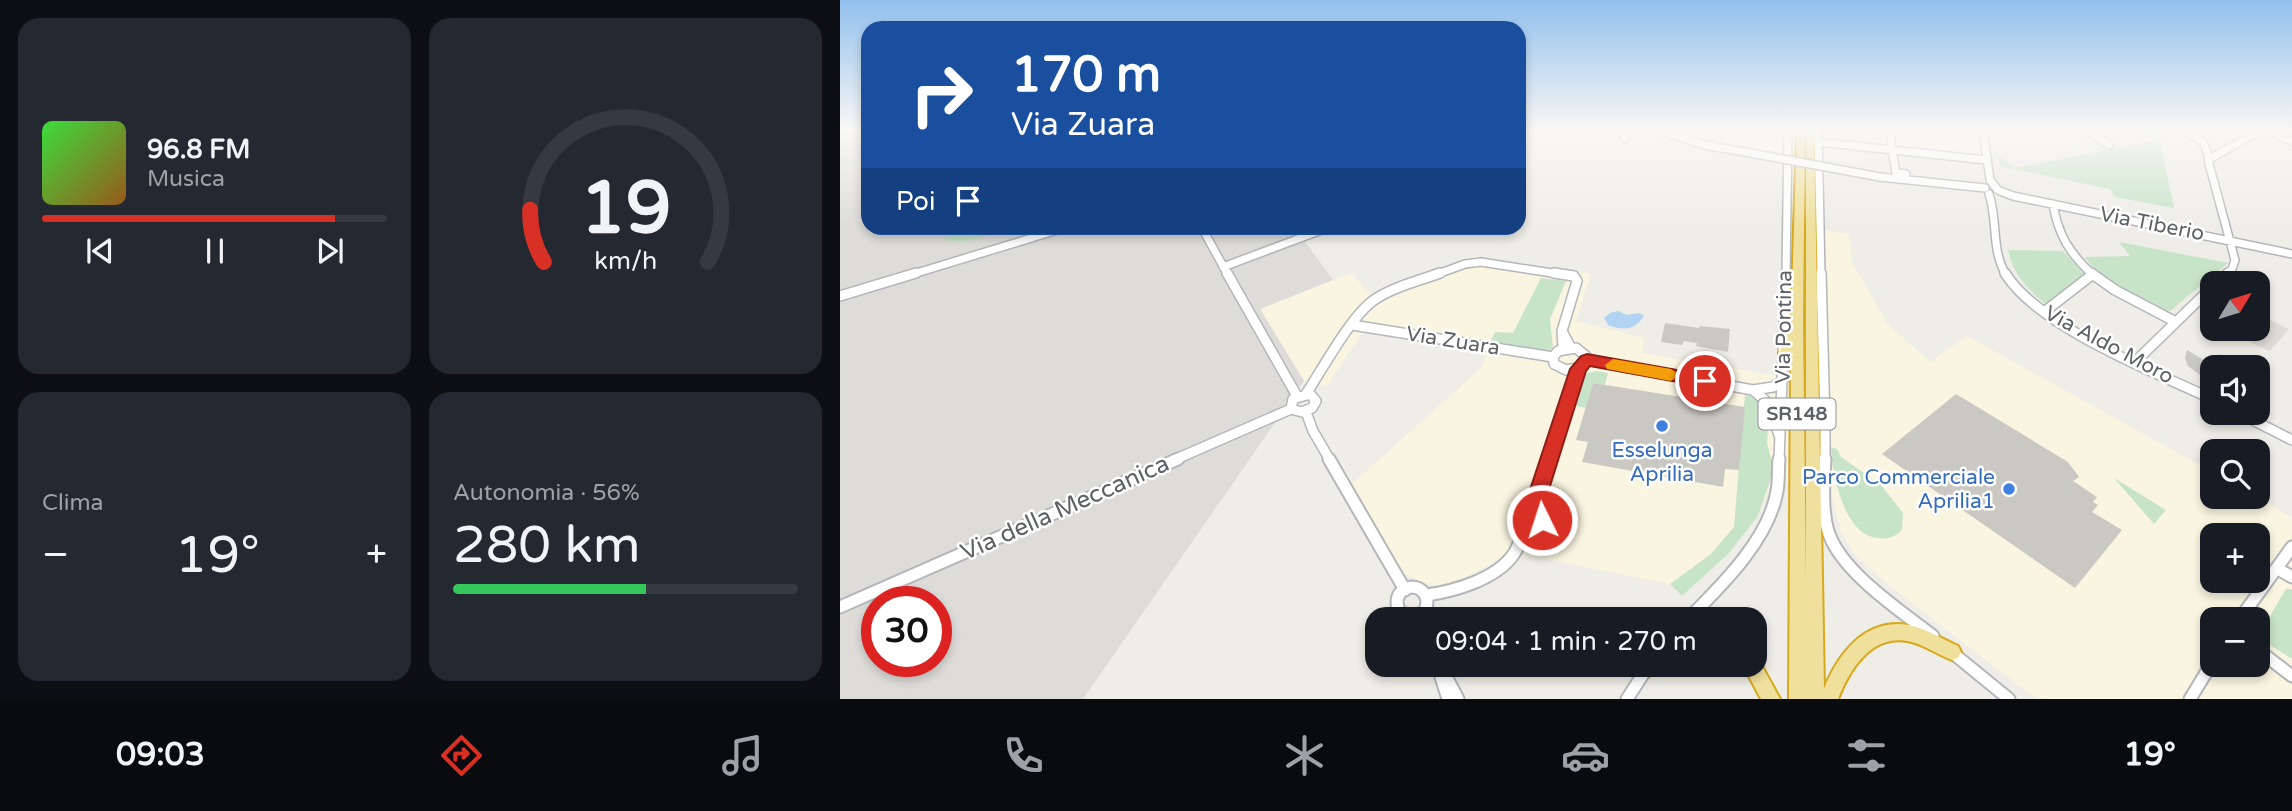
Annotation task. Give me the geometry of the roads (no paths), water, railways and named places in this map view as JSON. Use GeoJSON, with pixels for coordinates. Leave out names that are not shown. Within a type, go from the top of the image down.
{"type":"FeatureCollection","features":[{"type":"Feature","properties":{"kind":"highway","name":"SR148"},"geometry":{"type":"LineString","coordinates":[[1797,699],[1797,320],[1800,163]]}},
{"type":"Feature","properties":{"kind":"highway","name":"SR148"},"geometry":{"type":"LineString","coordinates":[[1810,163],[1815,699]]}},
{"type":"Feature","properties":{"kind":"highway"},"geometry":{"type":"LineString","coordinates":[[1785,354],[1797,320]]}},
{"type":"Feature","properties":{"kind":"highway"},"geometry":{"type":"LineString","coordinates":[[1811,387],[1823,420]]}},
{"type":"Feature","properties":{"kind":"highway"},"geometry":{"type":"LineString","coordinates":[[1829,699],[1846,661],[1857,648],[1871,638],[1905,633],[1952,652]]}},
{"type":"Feature","properties":{"kind":"highway"},"geometry":{"type":"LineString","coordinates":[[1759,677],[1771,699]]}},
{"type":"Feature","properties":{"kind":"street","name":"Via Pontina"},"geometry":{"type":"LineString","coordinates":[[1700,607],[1734,572],[1767,521],[1778,485],[1785,354],[1787,163]]}},
{"type":"Feature","properties":{"kind":"street","name":"Via Tiberio"},"geometry":{"type":"LineString","coordinates":[[1802,163],[1880,177],[1959,184],[2292,254]]}},
{"type":"Feature","properties":{"kind":"street","name":"Via Pontina"},"geometry":{"type":"LineString","coordinates":[[1818,163],[1827,520],[1834,545],[1866,580],[2009,699]]}},
{"type":"Feature","properties":{"kind":"street"},"geometry":{"type":"LineString","coordinates":[[1894,163],[1896,173],[1923,176],[1931,181]]}},
{"type":"Feature","properties":{"kind":"street","name":"Via Aldo Moro"},"geometry":{"type":"LineString","coordinates":[[1986,163],[1999,261],[2012,284],[2044,312],[2200,393]]}},
{"type":"Feature","properties":{"kind":"street"},"geometry":{"type":"LineString","coordinates":[[2210,163],[2231,240],[2234,265],[2228,271]]}},
{"type":"Feature","properties":{"kind":"street"},"geometry":{"type":"LineString","coordinates":[[2053,204],[2054,219],[2059,231],[2072,252],[2093,274],[2128,297],[2174,321]]}},
{"type":"Feature","properties":{"kind":"street"},"geometry":{"type":"LineString","coordinates":[[840,296],[1042,235]]}},
{"type":"Feature","properties":{"kind":"street"},"geometry":{"type":"LineString","coordinates":[[1206,235],[1302,395]]}},
{"type":"Feature","properties":{"kind":"street"},"geometry":{"type":"LineString","coordinates":[[1223,267],[1308,235]]}},
{"type":"Feature","properties":{"kind":"street"},"geometry":{"type":"LineString","coordinates":[[1302,395],[1314,396],[1317,401],[1306,412],[1291,409],[1290,402],[1302,395],[1367,305],[1384,293],[1467,263],[1479,262],[1576,277],[1562,331],[1567,348]]}},
{"type":"Feature","properties":{"kind":"street"},"geometry":{"type":"LineString","coordinates":[[2044,312],[2093,274]]}},
{"type":"Feature","properties":{"kind":"street"},"geometry":{"type":"LineString","coordinates":[[2136,361],[2200,298]]}},
{"type":"Feature","properties":{"kind":"street","name":"Via Zuara"},"geometry":{"type":"LineString","coordinates":[[1352,325],[1553,357]]}},
{"type":"Feature","properties":{"kind":"street"},"geometry":{"type":"LineString","coordinates":[[1578,369],[1566,370],[1557,367],[1553,357],[1567,348],[1584,353],[1587,360]]}},
{"type":"Feature","properties":{"kind":"street"},"geometry":{"type":"LineString","coordinates":[[1397,607],[1397,599],[1405,590],[1417,588],[1427,595],[1446,591],[1501,567],[1515,553],[1525,523],[1538,523],[1543,518],[1541,508],[1535,505],[1578,369],[1587,360]]}},
{"type":"Feature","properties":{"kind":"street"},"geometry":{"type":"LineString","coordinates":[[1587,360],[1753,390],[1762,394],[1770,403],[1774,425],[1780,436]]}},
{"type":"Feature","properties":{"kind":"street"},"geometry":{"type":"LineString","coordinates":[[1566,370],[1574,382]]}},
{"type":"Feature","properties":{"kind":"street"},"geometry":{"type":"LineString","coordinates":[[1753,390],[1768,388],[1783,380]]}},
{"type":"Feature","properties":{"kind":"street","name":"Via della Meccanica"},"geometry":{"type":"LineString","coordinates":[[840,607],[1291,409]]}},
{"type":"Feature","properties":{"kind":"street"},"geometry":{"type":"LineString","coordinates":[[1306,412],[1313,431],[1405,590]]}},
{"type":"Feature","properties":{"kind":"street"},"geometry":{"type":"LineString","coordinates":[[2263,425],[2292,440]]}},
{"type":"Feature","properties":{"kind":"street"},"geometry":{"type":"LineString","coordinates":[[2249,607],[2292,547]]}},
{"type":"Feature","properties":{"kind":"street"},"geometry":{"type":"LineString","coordinates":[[2278,569],[2292,577]]}},
{"type":"Feature","properties":{"kind":"street"},"geometry":{"type":"LineString","coordinates":[[1425,607],[1427,595]]}},
{"type":"Feature","properties":{"kind":"street"},"geometry":{"type":"LineString","coordinates":[[2270,659],[2292,676]]}},
{"type":"Feature","properties":{"kind":"street"},"geometry":{"type":"LineString","coordinates":[[1442,677],[1448,699]]}},
{"type":"Feature","properties":{"kind":"street"},"geometry":{"type":"LineString","coordinates":[[1445,677],[1458,699]]}},
{"type":"Feature","properties":{"kind":"street"},"geometry":{"type":"LineString","coordinates":[[1627,699],[1642,677]]}},
{"type":"Feature","properties":{"kind":"street"},"geometry":{"type":"LineString","coordinates":[[2190,699],[2203,677]]}},
{"type":"Feature","properties":{"kind":"water"},"geometry":{"type":"Polygon","coordinates":[[[1618,311],[1627,315],[1640,313],[1644,316],[1637,324],[1628,328],[1608,325],[1604,318],[1618,311]]]}},
{"type":"Feature","properties":{"kind":"place","name":"Esselunga Aprilia"},"geometry":{"type":"Point","coordinates":[1662,426]}},
{"type":"Feature","properties":{"kind":"place","name":"Parco Commerciale Aprilia1"},"geometry":{"type":"Point","coordinates":[2009,489]}}]}
